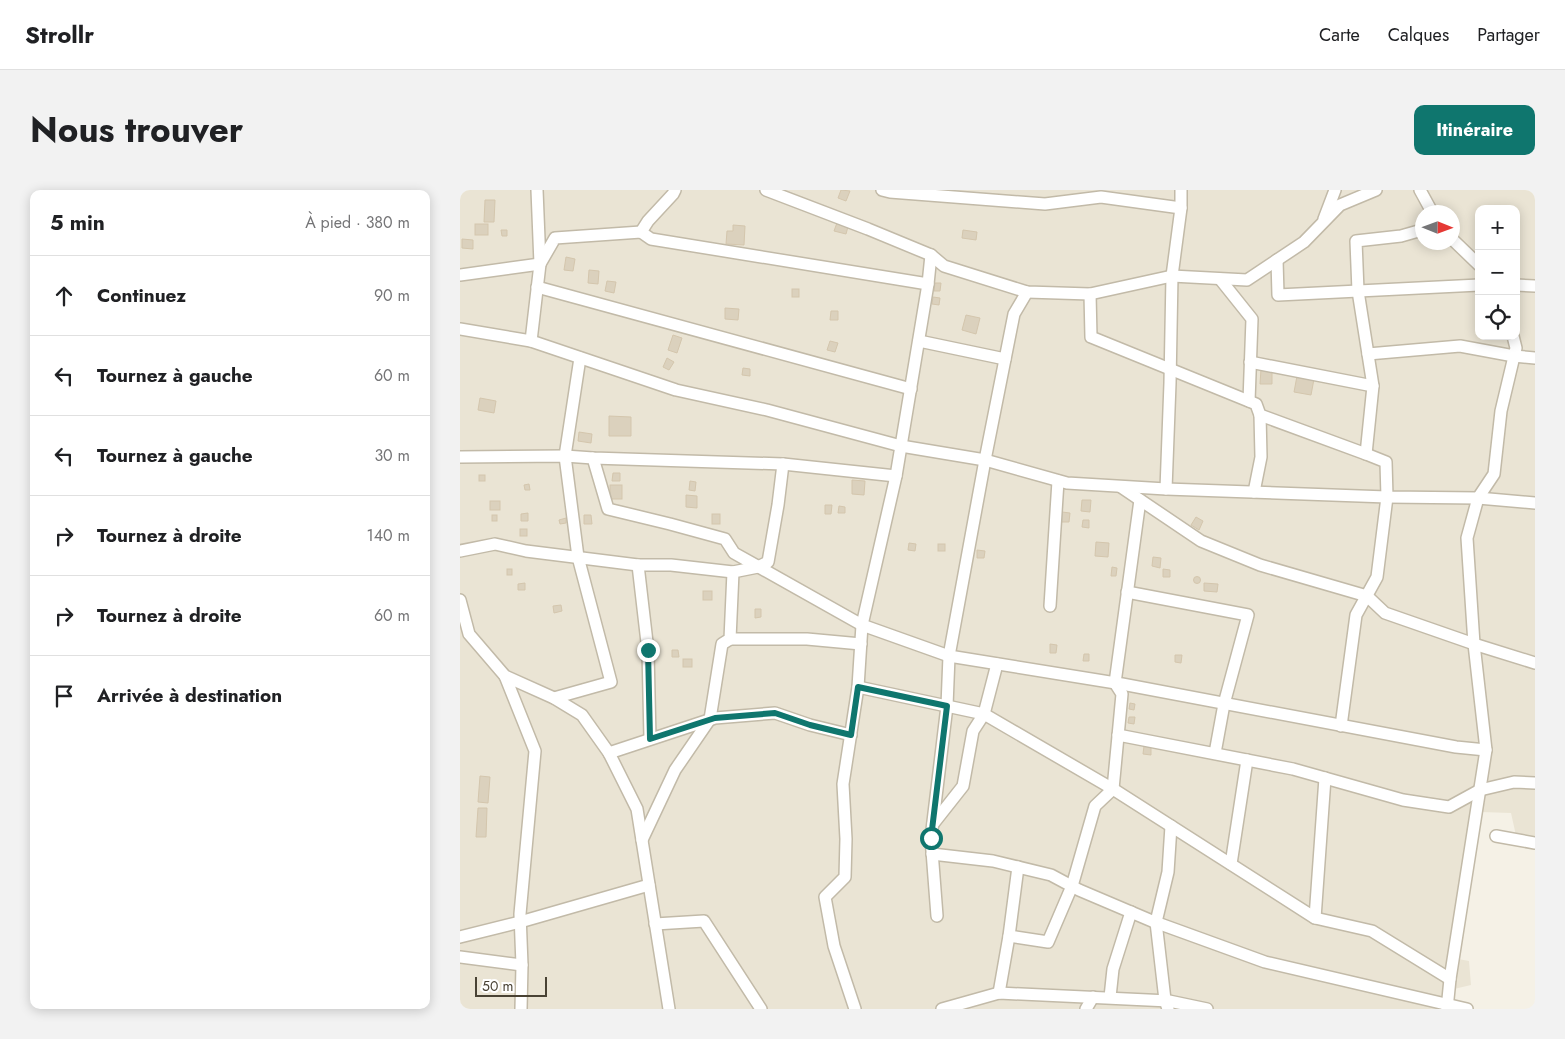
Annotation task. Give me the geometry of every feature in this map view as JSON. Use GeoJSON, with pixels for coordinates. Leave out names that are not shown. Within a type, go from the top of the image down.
{"type":"FeatureCollection","features":[{"type":"Feature","properties":{"kind":"street"},"geometry":{"type":"LineString","coordinates":[[531,341],[540,264],[537,190]]}},
{"type":"Feature","properties":{"kind":"street"},"geometry":{"type":"LineString","coordinates":[[641,232],[675,190]]}},
{"type":"Feature","properties":{"kind":"street"},"geometry":{"type":"LineString","coordinates":[[766,190],[868,228],[931,255],[944,266],[1026,292],[1090,294],[1172,276],[1247,280],[1304,242],[1340,205],[1376,190]]}},
{"type":"Feature","properties":{"kind":"street"},"geometry":{"type":"LineString","coordinates":[[882,190],[1045,204],[1101,197],[1181,208]]}},
{"type":"Feature","properties":{"kind":"street"},"geometry":{"type":"LineString","coordinates":[[1166,489],[1172,276],[1181,208],[1181,190]]}},
{"type":"Feature","properties":{"kind":"street"},"geometry":{"type":"LineString","coordinates":[[1322,223],[1334,190]]}},
{"type":"Feature","properties":{"kind":"street"},"geometry":{"type":"LineString","coordinates":[[1420,190],[1428,205]]}},
{"type":"Feature","properties":{"kind":"street"},"geometry":{"type":"LineString","coordinates":[[540,264],[555,238],[641,232],[651,239],[928,284]]}},
{"type":"Feature","properties":{"kind":"street"},"geometry":{"type":"LineString","coordinates":[[1366,454],[1372,386],[1358,291],[1356,241],[1401,236],[1415,232]]}},
{"type":"Feature","properties":{"kind":"street"},"geometry":{"type":"LineString","coordinates":[[1460,247],[1475,261]]}},
{"type":"Feature","properties":{"kind":"street"},"geometry":{"type":"LineString","coordinates":[[855,1009],[834,946],[826,896],[844,878],[846,839],[843,784],[858,687],[862,625],[896,476],[919,341],[931,255]]}},
{"type":"Feature","properties":{"kind":"street"},"geometry":{"type":"LineString","coordinates":[[1277,260],[1278,295],[1475,285]]}},
{"type":"Feature","properties":{"kind":"street"},"geometry":{"type":"LineString","coordinates":[[460,275],[540,264]]}},
{"type":"Feature","properties":{"kind":"street"},"geometry":{"type":"LineString","coordinates":[[1220,279],[1252,319],[1249,401]]}},
{"type":"Feature","properties":{"kind":"street"},"geometry":{"type":"LineString","coordinates":[[1520,285],[1535,286]]}},
{"type":"Feature","properties":{"kind":"street"},"geometry":{"type":"LineString","coordinates":[[538,287],[911,389]]}},
{"type":"Feature","properties":{"kind":"street"},"geometry":{"type":"LineString","coordinates":[[937,916],[931,838],[947,706],[949,656],[984,460],[1014,314],[1026,292]]}},
{"type":"Feature","properties":{"kind":"street"},"geometry":{"type":"LineString","coordinates":[[1090,294],[1091,337],[1170,371],[1256,404],[1260,415],[1261,456],[1254,492]]}},
{"type":"Feature","properties":{"kind":"street"},"geometry":{"type":"LineString","coordinates":[[460,329],[531,341],[676,390],[767,410],[900,446],[984,460],[1067,483],[1166,489],[1387,497],[1478,498],[1535,503]]}},
{"type":"Feature","properties":{"kind":"street"},"geometry":{"type":"LineString","coordinates":[[1448,1007],[1450,979],[1486,750],[1474,644],[1468,538],[1478,498],[1494,474],[1501,411],[1516,348],[1513,340]]}},
{"type":"Feature","properties":{"kind":"street"},"geometry":{"type":"LineString","coordinates":[[919,341],[1005,359]]}},
{"type":"Feature","properties":{"kind":"street"},"geometry":{"type":"LineString","coordinates":[[1368,354],[1460,346],[1535,358]]}},
{"type":"Feature","properties":{"kind":"street"},"geometry":{"type":"LineString","coordinates":[[554,698],[611,682],[578,557],[565,456],[580,358]]}},
{"type":"Feature","properties":{"kind":"street"},"geometry":{"type":"LineString","coordinates":[[1250,362],[1372,386]]}},
{"type":"Feature","properties":{"kind":"street"},"geometry":{"type":"LineString","coordinates":[[1260,415],[1386,462],[1387,497],[1377,577],[1356,615],[1341,726]]}},
{"type":"Feature","properties":{"kind":"street"},"geometry":{"type":"LineString","coordinates":[[460,457],[565,456],[783,464],[896,476]]}},
{"type":"Feature","properties":{"kind":"street"},"geometry":{"type":"LineString","coordinates":[[594,458],[608,509],[725,539],[734,553],[862,625],[949,656],[1115,683],[1456,747],[1486,750]]}},
{"type":"Feature","properties":{"kind":"street"},"geometry":{"type":"LineString","coordinates":[[460,551],[495,544],[526,551],[638,565],[671,565],[733,572],[758,567],[768,562],[783,464]]}},
{"type":"Feature","properties":{"kind":"street"},"geometry":{"type":"LineString","coordinates":[[1050,606],[1058,480]]}},
{"type":"Feature","properties":{"kind":"street"},"geometry":{"type":"LineString","coordinates":[[1119,486],[1209,544],[1260,565],[1367,596],[1384,613],[1535,663]]}},
{"type":"Feature","properties":{"kind":"street"},"geometry":{"type":"LineString","coordinates":[[1010,936],[1048,942],[1072,886],[1095,806],[1113,789],[1122,694],[1115,683],[1140,500]]}},
{"type":"Feature","properties":{"kind":"street"},"geometry":{"type":"LineString","coordinates":[[638,565],[648,650],[650,739]]}},
{"type":"Feature","properties":{"kind":"street"},"geometry":{"type":"LineString","coordinates":[[730,639],[733,572]]}},
{"type":"Feature","properties":{"kind":"street"},"geometry":{"type":"LineString","coordinates":[[1127,592],[1248,615],[1224,704],[1215,754]]}},
{"type":"Feature","properties":{"kind":"street"},"geometry":{"type":"LineString","coordinates":[[460,600],[469,634],[505,676],[535,750],[520,922],[522,965],[521,1009]]}},
{"type":"Feature","properties":{"kind":"street"},"geometry":{"type":"LineString","coordinates":[[460,638],[472,638]]}},
{"type":"Feature","properties":{"kind":"street"},"geometry":{"type":"LineString","coordinates":[[642,840],[675,770],[710,719],[722,644],[730,639],[807,639],[861,644]]}},
{"type":"Feature","properties":{"kind":"street"},"geometry":{"type":"LineString","coordinates":[[933,825],[962,786],[974,731],[984,714],[997,664]]}},
{"type":"Feature","properties":{"kind":"street"},"geometry":{"type":"LineString","coordinates":[[505,676],[554,698],[582,715],[609,753],[637,809],[669,1009]]}},
{"type":"Feature","properties":{"kind":"street"},"geometry":{"type":"LineString","coordinates":[[858,687],[984,714],[1113,789],[1315,918],[1372,931],[1450,979]]}},
{"type":"Feature","properties":{"kind":"street"},"geometry":{"type":"LineString","coordinates":[[609,753],[710,719],[775,713],[810,725],[851,735]]}},
{"type":"Feature","properties":{"kind":"street"},"geometry":{"type":"LineString","coordinates":[[1118,735],[1294,769],[1403,800],[1448,808],[1480,790],[1514,782],[1535,783]]}},
{"type":"Feature","properties":{"kind":"street"},"geometry":{"type":"LineString","coordinates":[[1230,864],[1247,760]]}},
{"type":"Feature","properties":{"kind":"street"},"geometry":{"type":"LineString","coordinates":[[1315,918],[1326,778]]}},
{"type":"Feature","properties":{"kind":"street"},"geometry":{"type":"LineString","coordinates":[[1166,1005],[1156,922],[1168,872],[1171,826]]}},
{"type":"Feature","properties":{"kind":"street"},"geometry":{"type":"LineString","coordinates":[[1496,836],[1535,843]]}},
{"type":"Feature","properties":{"kind":"street"},"geometry":{"type":"LineString","coordinates":[[932,854],[992,861],[1051,875],[1131,912],[1265,962],[1448,1007],[1467,1009]]}},
{"type":"Feature","properties":{"kind":"street"},"geometry":{"type":"LineString","coordinates":[[999,993],[1010,936],[1018,867]]}},
{"type":"Feature","properties":{"kind":"street"},"geometry":{"type":"LineString","coordinates":[[460,937],[649,885]]}},
{"type":"Feature","properties":{"kind":"street"},"geometry":{"type":"LineString","coordinates":[[1110,998],[1113,969],[1131,912]]}},
{"type":"Feature","properties":{"kind":"street"},"geometry":{"type":"LineString","coordinates":[[655,924],[704,921],[761,1009]]}},
{"type":"Feature","properties":{"kind":"street"},"geometry":{"type":"LineString","coordinates":[[460,957],[522,965]]}},
{"type":"Feature","properties":{"kind":"street"},"geometry":{"type":"LineString","coordinates":[[942,1009],[972,1005],[999,993],[1110,998],[1207,1009]]}},
{"type":"Feature","properties":{"kind":"street"},"geometry":{"type":"LineString","coordinates":[[1086,1009],[1093,997]]}},
{"type":"Feature","properties":{"kind":"shaded area"},"geometry":{"type":"Polygon","coordinates":[[[460,190],[1535,190],[1535,846],[1517,840],[1511,813],[1481,812],[1458,959],[1469,961],[1471,985],[1454,989],[1454,1009],[460,1009],[460,190]]]}},
{"type":"Feature","properties":{"kind":"building"},"geometry":{"type":"Polygon","coordinates":[[[841,190],[850,191],[846,201],[838,198],[841,190]]]}},
{"type":"Feature","properties":{"kind":"building"},"geometry":{"type":"Polygon","coordinates":[[[485,200],[495,200],[494,222],[484,222],[485,200]]]}},
{"type":"Feature","properties":{"kind":"building"},"geometry":{"type":"Polygon","coordinates":[[[838,220],[849,223],[846,234],[834,231],[838,220]]]}},
{"type":"Feature","properties":{"kind":"building"},"geometry":{"type":"Polygon","coordinates":[[[475,224],[488,224],[488,235],[475,235],[475,224]]]}},
{"type":"Feature","properties":{"kind":"building"},"geometry":{"type":"Polygon","coordinates":[[[733,225],[745,226],[744,245],[726,244],[727,231],[733,231],[733,225]]]}},
{"type":"Feature","properties":{"kind":"building"},"geometry":{"type":"Polygon","coordinates":[[[501,230],[507,230],[507,236],[502,236],[501,230]]]}},
{"type":"Feature","properties":{"kind":"building"},"geometry":{"type":"Polygon","coordinates":[[[963,230],[977,232],[976,240],[962,238],[963,230]]]}},
{"type":"Feature","properties":{"kind":"building"},"geometry":{"type":"Polygon","coordinates":[[[462,239],[473,240],[473,249],[462,248],[462,239]]]}},
{"type":"Feature","properties":{"kind":"building"},"geometry":{"type":"Polygon","coordinates":[[[566,257],[575,259],[573,271],[564,270],[566,257]]]}},
{"type":"Feature","properties":{"kind":"building"},"geometry":{"type":"Polygon","coordinates":[[[589,270],[599,271],[598,284],[588,283],[589,270]]]}},
{"type":"Feature","properties":{"kind":"building"},"geometry":{"type":"Polygon","coordinates":[[[607,281],[616,282],[614,293],[605,291],[607,281]]]}},
{"type":"Feature","properties":{"kind":"building"},"geometry":{"type":"Polygon","coordinates":[[[935,283],[941,283],[940,291],[934,291],[935,283]]]}},
{"type":"Feature","properties":{"kind":"building"},"geometry":{"type":"Polygon","coordinates":[[[792,289],[799,289],[799,297],[792,297],[792,289]]]}},
{"type":"Feature","properties":{"kind":"building"},"geometry":{"type":"Polygon","coordinates":[[[933,297],[940,298],[939,305],[932,304],[933,297]]]}},
{"type":"Feature","properties":{"kind":"building"},"geometry":{"type":"Polygon","coordinates":[[[725,308],[739,309],[738,320],[725,319],[725,308]]]}},
{"type":"Feature","properties":{"kind":"building"},"geometry":{"type":"Polygon","coordinates":[[[831,311],[838,311],[838,320],[830,320],[831,311]]]}},
{"type":"Feature","properties":{"kind":"building"},"geometry":{"type":"Polygon","coordinates":[[[966,315],[980,318],[976,334],[962,330],[966,315]]]}},
{"type":"Feature","properties":{"kind":"building"},"geometry":{"type":"Polygon","coordinates":[[[673,335],[682,338],[677,353],[668,350],[673,335]]]}},
{"type":"Feature","properties":{"kind":"building"},"geometry":{"type":"Polygon","coordinates":[[[830,341],[838,343],[835,352],[827,350],[830,341]]]}},
{"type":"Feature","properties":{"kind":"building"},"geometry":{"type":"Polygon","coordinates":[[[667,358],[674,362],[669,370],[663,367],[667,358]]]}},
{"type":"Feature","properties":{"kind":"building"},"geometry":{"type":"Polygon","coordinates":[[[743,368],[750,369],[750,376],[742,375],[743,368]]]}},
{"type":"Feature","properties":{"kind":"building"},"geometry":{"type":"Polygon","coordinates":[[[1261,369],[1272,369],[1272,384],[1260,384],[1261,369]]]}},
{"type":"Feature","properties":{"kind":"building"},"geometry":{"type":"Polygon","coordinates":[[[1297,376],[1314,379],[1311,395],[1294,392],[1297,376]]]}},
{"type":"Feature","properties":{"kind":"building"},"geometry":{"type":"Polygon","coordinates":[[[480,398],[496,401],[494,413],[478,410],[480,398]]]}},
{"type":"Feature","properties":{"kind":"building"},"geometry":{"type":"Polygon","coordinates":[[[609,416],[631,417],[631,436],[609,436],[609,416]]]}},
{"type":"Feature","properties":{"kind":"building"},"geometry":{"type":"Polygon","coordinates":[[[579,432],[592,434],[591,443],[578,441],[579,432]]]}},
{"type":"Feature","properties":{"kind":"building"},"geometry":{"type":"Polygon","coordinates":[[[613,473],[620,473],[620,481],[612,481],[613,473]]]}},
{"type":"Feature","properties":{"kind":"building"},"geometry":{"type":"Polygon","coordinates":[[[479,475],[485,475],[485,481],[479,481],[479,475]]]}},
{"type":"Feature","properties":{"kind":"building"},"geometry":{"type":"Polygon","coordinates":[[[852,480],[865,481],[864,495],[852,494],[852,480]]]}},
{"type":"Feature","properties":{"kind":"building"},"geometry":{"type":"Polygon","coordinates":[[[690,481],[696,482],[695,491],[689,490],[690,481]]]}},
{"type":"Feature","properties":{"kind":"building"},"geometry":{"type":"Polygon","coordinates":[[[529,484],[530,490],[525,490],[524,485],[529,484]]]}},
{"type":"Feature","properties":{"kind":"building"},"geometry":{"type":"Polygon","coordinates":[[[610,485],[622,485],[622,499],[610,499],[610,485]]]}},
{"type":"Feature","properties":{"kind":"building"},"geometry":{"type":"Polygon","coordinates":[[[686,495],[697,496],[697,508],[686,507],[686,495]]]}},
{"type":"Feature","properties":{"kind":"building"},"geometry":{"type":"Polygon","coordinates":[[[1082,500],[1091,500],[1090,512],[1081,511],[1082,500]]]}},
{"type":"Feature","properties":{"kind":"building"},"geometry":{"type":"Polygon","coordinates":[[[490,501],[500,501],[500,510],[490,510],[490,501]]]}},
{"type":"Feature","properties":{"kind":"building"},"geometry":{"type":"Polygon","coordinates":[[[825,505],[832,505],[831,514],[825,514],[825,505]]]}},
{"type":"Feature","properties":{"kind":"building"},"geometry":{"type":"Polygon","coordinates":[[[839,506],[845,507],[845,513],[838,513],[839,506]]]}},
{"type":"Feature","properties":{"kind":"building"},"geometry":{"type":"Polygon","coordinates":[[[1062,512],[1070,513],[1069,522],[1061,522],[1062,512]]]}},
{"type":"Feature","properties":{"kind":"building"},"geometry":{"type":"Polygon","coordinates":[[[528,513],[528,521],[521,521],[521,514],[528,513]]]}},
{"type":"Feature","properties":{"kind":"building"},"geometry":{"type":"Polygon","coordinates":[[[712,514],[720,514],[720,524],[712,524],[712,514]]]}},
{"type":"Feature","properties":{"kind":"building"},"geometry":{"type":"Polygon","coordinates":[[[492,515],[497,515],[497,521],[492,521],[492,515]]]}},
{"type":"Feature","properties":{"kind":"building"},"geometry":{"type":"Polygon","coordinates":[[[584,515],[591,515],[592,524],[584,524],[584,515]]]}},
{"type":"Feature","properties":{"kind":"building"},"geometry":{"type":"Polygon","coordinates":[[[1196,517],[1203,521],[1199,530],[1191,525],[1196,517]]]}},
{"type":"Feature","properties":{"kind":"building"},"geometry":{"type":"Polygon","coordinates":[[[566,518],[566,523],[560,524],[559,520],[566,518]]]}},
{"type":"Feature","properties":{"kind":"building"},"geometry":{"type":"Polygon","coordinates":[[[1083,520],[1089,520],[1089,528],[1082,527],[1083,520]]]}},
{"type":"Feature","properties":{"kind":"building"},"geometry":{"type":"Polygon","coordinates":[[[520,529],[527,529],[527,536],[520,536],[520,529]]]}},
{"type":"Feature","properties":{"kind":"building"},"geometry":{"type":"Polygon","coordinates":[[[1096,542],[1109,543],[1108,557],[1095,556],[1096,542]]]}},
{"type":"Feature","properties":{"kind":"building"},"geometry":{"type":"Polygon","coordinates":[[[909,543],[916,544],[915,551],[908,550],[909,543]]]}},
{"type":"Feature","properties":{"kind":"building"},"geometry":{"type":"Polygon","coordinates":[[[938,544],[945,544],[945,551],[938,551],[938,544]]]}},
{"type":"Feature","properties":{"kind":"building"},"geometry":{"type":"Polygon","coordinates":[[[977,550],[985,551],[984,558],[977,558],[977,550]]]}},
{"type":"Feature","properties":{"kind":"building"},"geometry":{"type":"Polygon","coordinates":[[[1153,557],[1161,558],[1160,568],[1152,566],[1153,557]]]}},
{"type":"Feature","properties":{"kind":"building"},"geometry":{"type":"Polygon","coordinates":[[[1112,567],[1117,568],[1116,576],[1111,576],[1112,567]]]}},
{"type":"Feature","properties":{"kind":"building"},"geometry":{"type":"Polygon","coordinates":[[[507,569],[512,569],[512,575],[507,575],[507,569]]]}},
{"type":"Feature","properties":{"kind":"building"},"geometry":{"type":"Polygon","coordinates":[[[1163,569],[1170,570],[1170,577],[1163,577],[1163,569]]]}},
{"type":"Feature","properties":{"kind":"building"},"geometry":{"type":"Polygon","coordinates":[[[1197,576],[1201,580],[1197,584],[1193,580],[1197,576]]]}},
{"type":"Feature","properties":{"kind":"building"},"geometry":{"type":"Polygon","coordinates":[[[525,583],[525,590],[518,590],[518,584],[525,583]]]}},
{"type":"Feature","properties":{"kind":"building"},"geometry":{"type":"Polygon","coordinates":[[[1204,583],[1218,584],[1217,592],[1204,591],[1204,583]]]}},
{"type":"Feature","properties":{"kind":"building"},"geometry":{"type":"Polygon","coordinates":[[[703,591],[712,591],[712,600],[703,600],[703,591]]]}},
{"type":"Feature","properties":{"kind":"building"},"geometry":{"type":"Polygon","coordinates":[[[561,605],[562,611],[554,613],[553,606],[561,605]]]}},
{"type":"Feature","properties":{"kind":"building"},"geometry":{"type":"Polygon","coordinates":[[[755,609],[761,609],[761,617],[755,618],[755,609]]]}},
{"type":"Feature","properties":{"kind":"building"},"geometry":{"type":"Polygon","coordinates":[[[1050,644],[1057,645],[1056,653],[1050,653],[1050,644]]]}},
{"type":"Feature","properties":{"kind":"building"},"geometry":{"type":"Polygon","coordinates":[[[672,650],[678,650],[679,657],[672,657],[672,650]]]}},
{"type":"Feature","properties":{"kind":"building"},"geometry":{"type":"Polygon","coordinates":[[[1084,654],[1089,654],[1089,661],[1083,661],[1084,654]]]}},
{"type":"Feature","properties":{"kind":"building"},"geometry":{"type":"Polygon","coordinates":[[[1175,655],[1182,655],[1181,663],[1175,662],[1175,655]]]}},
{"type":"Feature","properties":{"kind":"building"},"geometry":{"type":"Polygon","coordinates":[[[683,659],[692,659],[692,667],[683,667],[683,659]]]}},
{"type":"Feature","properties":{"kind":"building"},"geometry":{"type":"Polygon","coordinates":[[[1130,703],[1135,704],[1134,710],[1129,709],[1130,703]]]}},
{"type":"Feature","properties":{"kind":"building"},"geometry":{"type":"Polygon","coordinates":[[[1129,717],[1135,717],[1134,724],[1128,723],[1129,717]]]}},
{"type":"Feature","properties":{"kind":"building"},"geometry":{"type":"Polygon","coordinates":[[[1144,746],[1151,747],[1151,755],[1143,754],[1144,746]]]}},
{"type":"Feature","properties":{"kind":"building"},"geometry":{"type":"Polygon","coordinates":[[[480,776],[490,777],[488,803],[478,802],[480,776]]]}},
{"type":"Feature","properties":{"kind":"building"},"geometry":{"type":"Polygon","coordinates":[[[478,808],[487,808],[486,837],[476,837],[478,808]]]}},
{"type":"Feature","properties":{"kind":"route"},"geometry":{"type":"LineString","coordinates":[[648,650],[650,739],[715,718],[775,713],[810,725],[851,735],[858,687],[947,706],[931,838]]}}]}
